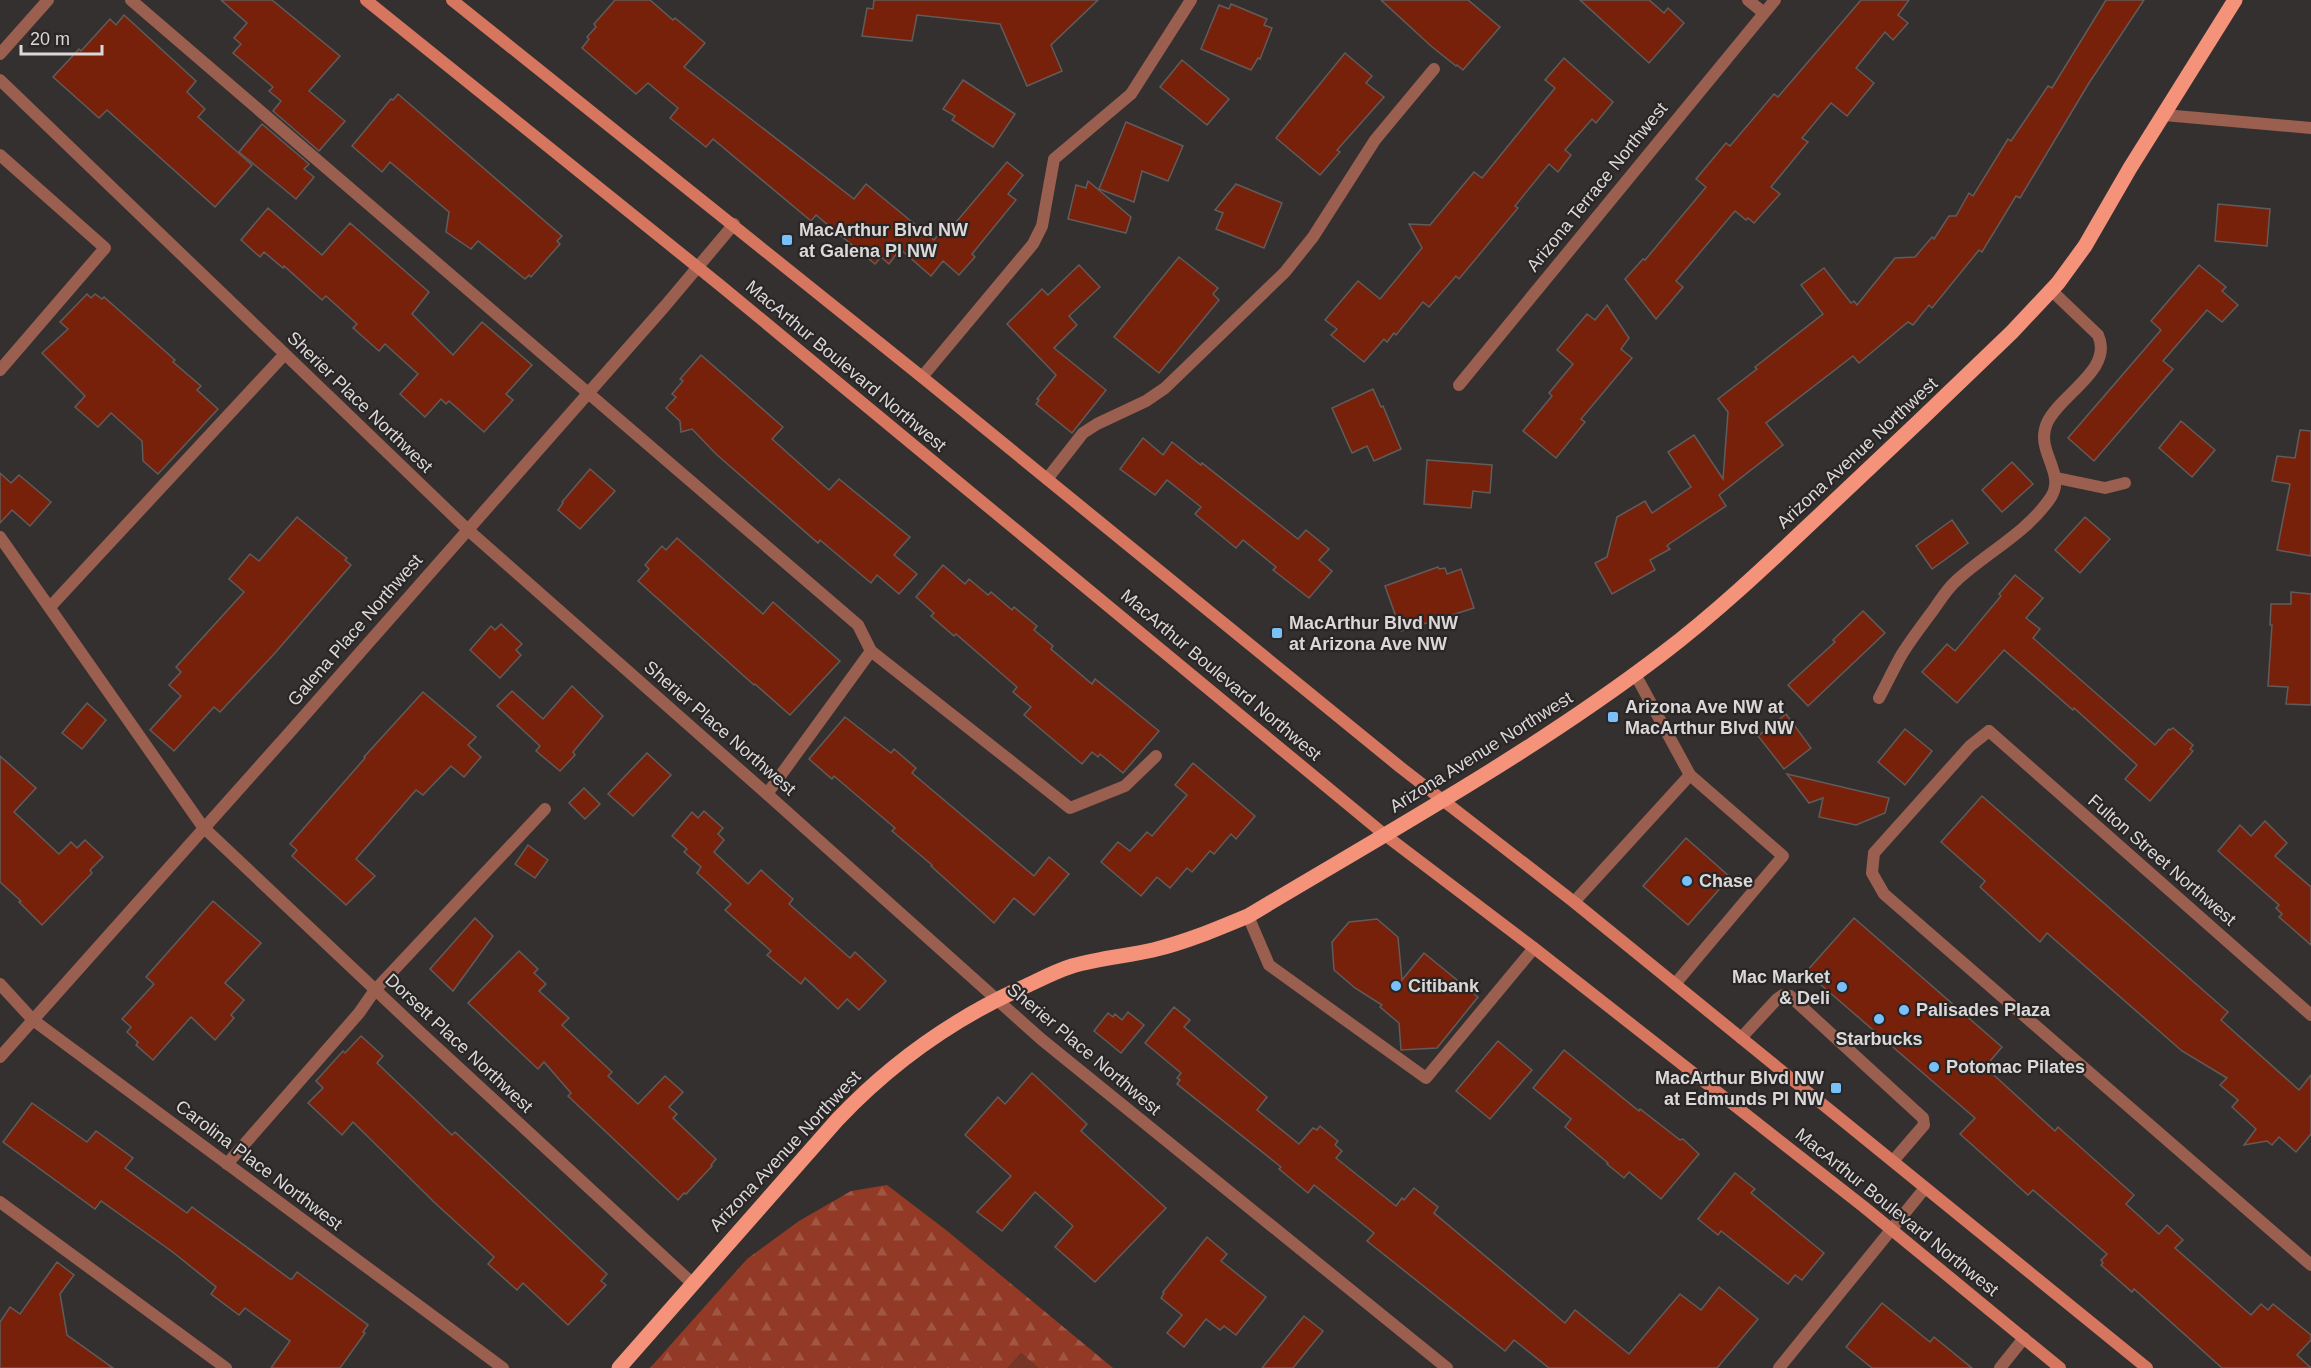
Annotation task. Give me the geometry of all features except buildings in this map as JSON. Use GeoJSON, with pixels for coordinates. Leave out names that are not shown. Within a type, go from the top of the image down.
{"type":"FeatureCollection","features":[{"type":"Feature","properties":{"kind":"main road","name":"MacArthur Boulevard Northwest"},"geometry":{"type":"LineString","coordinates":[[366,0],[697,266],[1385,835],[1534,948],[1892,1230],[2060,1368]]}},
{"type":"Feature","properties":{"kind":"main road","name":"MacArthur Boulevard Northwest"},"geometry":{"type":"LineString","coordinates":[[452,0],[734,224],[1400,767],[1443,798],[1574,902],[2147,1368]]}},
{"type":"Feature","properties":{"kind":"main road","name":"Arizona Avenue Northwest"},"geometry":{"type":"LineString","coordinates":[[619,1368],[837,1120],[873,1083],[938,1034],[996,999],[1072,966],[1169,946],[1248,916],[1443,798],[1485,776],[1589,708],[1699,624],[1768,564],[2012,333],[2051,290],[2091,237],[2130,168],[2235,0]]}},
{"type":"Feature","properties":{"kind":"street"},"geometry":{"type":"LineString","coordinates":[[0,54],[48,0]]}},
{"type":"Feature","properties":{"kind":"street"},"geometry":{"type":"LineString","coordinates":[[131,0],[858,625],[871,651],[1070,808],[1125,786],[1156,756]]}},
{"type":"Feature","properties":{"kind":"street"},"geometry":{"type":"LineString","coordinates":[[922,376],[1033,244],[1042,226],[1054,159],[1131,94],[1191,0]]}},
{"type":"Feature","properties":{"kind":"street"},"geometry":{"type":"LineString","coordinates":[[1748,0],[1764,13]]}},
{"type":"Feature","properties":{"kind":"street","name":"Arizona Terrace Northwest"},"geometry":{"type":"LineString","coordinates":[[1459,385],[1775,0]]}},
{"type":"Feature","properties":{"kind":"street"},"geometry":{"type":"LineString","coordinates":[[1047,479],[1083,433],[1146,401],[1166,388],[1273,285],[1312,237],[1353,170],[1375,140],[1434,69]]}},
{"type":"Feature","properties":{"kind":"street","name":"Sherier Place Northwest"},"geometry":{"type":"LineString","coordinates":[[0,80],[468,530],[1041,1039],[1447,1368]]}},
{"type":"Feature","properties":{"kind":"street"},"geometry":{"type":"LineString","coordinates":[[2164,115],[2311,128]]}},
{"type":"Feature","properties":{"kind":"street"},"geometry":{"type":"LineString","coordinates":[[0,155],[105,248],[0,370]]}},
{"type":"Feature","properties":{"kind":"street","name":"Galena Place Northwest"},"geometry":{"type":"LineString","coordinates":[[0,1057],[468,530],[734,224]]}},
{"type":"Feature","properties":{"kind":"street"},"geometry":{"type":"LineString","coordinates":[[1879,698],[1906,647],[1942,596],[1959,579],[2038,514],[2056,489],[2056,478],[2043,441],[2047,424],[2056,410],[2093,370],[2102,354],[2102,344],[2098,335],[2051,290]]}},
{"type":"Feature","properties":{"kind":"street"},"geometry":{"type":"LineString","coordinates":[[50,607],[284,355]]}},
{"type":"Feature","properties":{"kind":"street"},"geometry":{"type":"LineString","coordinates":[[2056,478],[2105,488],[2125,483]]}},
{"type":"Feature","properties":{"kind":"street","name":"Dorsett Place Northwest"},"geometry":{"type":"LineString","coordinates":[[0,537],[203,827],[375,990],[692,1283]]}},
{"type":"Feature","properties":{"kind":"street"},"geometry":{"type":"LineString","coordinates":[[767,794],[871,651]]}},
{"type":"Feature","properties":{"kind":"street"},"geometry":{"type":"LineString","coordinates":[[1635,674],[1690,775],[1783,856],[1675,984]]}},
{"type":"Feature","properties":{"kind":"street","name":"Fulton Street Northwest"},"geometry":{"type":"LineString","coordinates":[[2311,1015],[1989,731],[1970,746],[1874,853],[1872,873],[1884,894],[2311,1265]]}},
{"type":"Feature","properties":{"kind":"street"},"geometry":{"type":"LineString","coordinates":[[1574,902],[1690,775]]}},
{"type":"Feature","properties":{"kind":"street"},"geometry":{"type":"LineString","coordinates":[[227,1164],[358,1013],[375,990],[545,809]]}},
{"type":"Feature","properties":{"kind":"street"},"geometry":{"type":"LineString","coordinates":[[1248,916],[1269,965],[1426,1078],[1534,948]]}},
{"type":"Feature","properties":{"kind":"street","name":"Carolina Place Northwest"},"geometry":{"type":"LineString","coordinates":[[0,984],[33,1020],[504,1368]]}},
{"type":"Feature","properties":{"kind":"street"},"geometry":{"type":"LineString","coordinates":[[1741,1038],[1777,999],[1783,995],[1790,996],[1923,1118],[1924,1125],[1893,1161]]}},
{"type":"Feature","properties":{"kind":"street"},"geometry":{"type":"LineString","coordinates":[[1779,1368],[1925,1188]]}},
{"type":"Feature","properties":{"kind":"street"},"geometry":{"type":"LineString","coordinates":[[0,1202],[226,1368]]}},
{"type":"Feature","properties":{"kind":"street"},"geometry":{"type":"LineString","coordinates":[[2000,1368],[2024,1338]]}},
{"type":"Feature","properties":{"kind":"green space"},"geometry":{"type":"Polygon","coordinates":[[[887,1185],[946,1230],[1113,1368],[1038,1368],[1021,1353],[1008,1368],[650,1368],[747,1259],[799,1221],[851,1191],[887,1185]]]}},
{"type":"Feature","properties":{"kind":"shaded area"},"geometry":{"type":"Polygon","coordinates":[[[1021,1353],[1038,1368],[1008,1368],[1021,1353]]]}},
{"type":"Feature","properties":{"kind":"place","name":"MacArthur Blvd NW at Galena Pl NW"},"geometry":{"type":"Point","coordinates":[787,240]}},
{"type":"Feature","properties":{"kind":"place","name":"MacArthur Blvd NW at Arizona Ave NW"},"geometry":{"type":"Point","coordinates":[1277,633]}},
{"type":"Feature","properties":{"kind":"place","name":"Arizona Ave NW at MacArthur Blvd NW"},"geometry":{"type":"Point","coordinates":[1613,717]}},
{"type":"Feature","properties":{"kind":"place","name":"Chase"},"geometry":{"type":"Point","coordinates":[1687,881]}},
{"type":"Feature","properties":{"kind":"place","name":"Citibank"},"geometry":{"type":"Point","coordinates":[1396,986]}},
{"type":"Feature","properties":{"kind":"place","name":"Mac Market & Deli"},"geometry":{"type":"Point","coordinates":[1842,987]}},
{"type":"Feature","properties":{"kind":"place","name":"Palisades Plaza"},"geometry":{"type":"Point","coordinates":[1904,1010]}},
{"type":"Feature","properties":{"kind":"place","name":"Starbucks"},"geometry":{"type":"Point","coordinates":[1879,1019]}},
{"type":"Feature","properties":{"kind":"place","name":"Potomac Pilates"},"geometry":{"type":"Point","coordinates":[1934,1067]}},
{"type":"Feature","properties":{"kind":"place","name":"MacArthur Blvd NW at Edmunds Pl NW"},"geometry":{"type":"Point","coordinates":[1836,1088]}}]}
